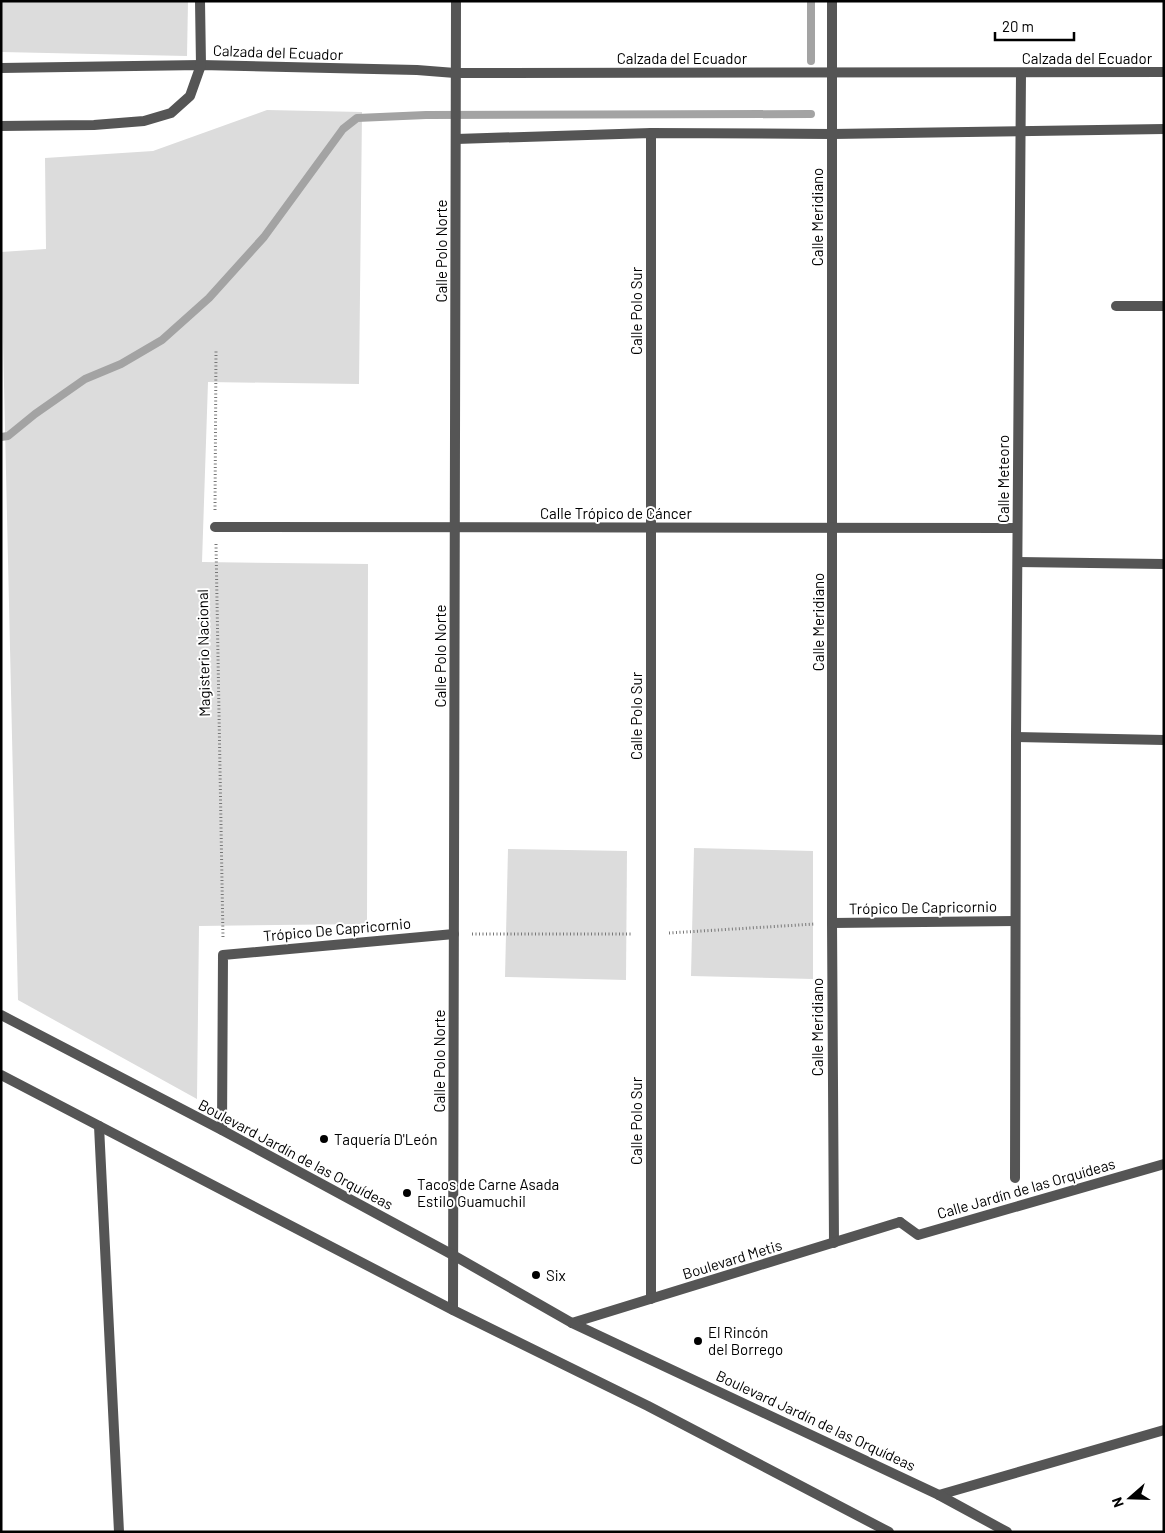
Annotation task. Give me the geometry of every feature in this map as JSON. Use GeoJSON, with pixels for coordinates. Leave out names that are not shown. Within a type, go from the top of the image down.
{"type":"FeatureCollection","features":[{"type":"Feature","properties":{"kind":"street"},"geometry":{"type":"LineString","coordinates":[[200,1],[201,65]]}},
{"type":"Feature","properties":{"kind":"street","name":"Calle Polo Norte"},"geometry":{"type":"LineString","coordinates":[[453,1310],[456,1]]}},
{"type":"Feature","properties":{"kind":"street","name":"Calle Meridiano"},"geometry":{"type":"LineString","coordinates":[[832,1],[834,1243]]}},
{"type":"Feature","properties":{"kind":"street","name":"Calzada del Ecuador"},"geometry":{"type":"LineString","coordinates":[[1,126],[94,125],[144,121],[171,113],[190,96],[201,65]]}},
{"type":"Feature","properties":{"kind":"street","name":"Calzada del Ecuador"},"geometry":{"type":"LineString","coordinates":[[1,68],[201,65],[416,70],[455,73],[1164,72]]}},
{"type":"Feature","properties":{"kind":"street","name":"Calle Meteoro"},"geometry":{"type":"LineString","coordinates":[[1015,1178],[1017,528],[1021,73]]}},
{"type":"Feature","properties":{"kind":"street"},"geometry":{"type":"LineString","coordinates":[[456,139],[651,133],[832,134],[1164,129]]}},
{"type":"Feature","properties":{"kind":"street","name":"Calle Polo Sur"},"geometry":{"type":"LineString","coordinates":[[651,133],[651,1299]]}},
{"type":"Feature","properties":{"kind":"street"},"geometry":{"type":"LineString","coordinates":[[1116,306],[1164,306]]}},
{"type":"Feature","properties":{"kind":"street","name":"Calle Trópico de Cáncer"},"geometry":{"type":"LineString","coordinates":[[215,527],[1017,528]]}},
{"type":"Feature","properties":{"kind":"street"},"geometry":{"type":"LineString","coordinates":[[1018,562],[1164,564]]}},
{"type":"Feature","properties":{"kind":"street"},"geometry":{"type":"LineString","coordinates":[[1016,737],[1164,740]]}},
{"type":"Feature","properties":{"kind":"street","name":"Trópico De Capricornio"},"geometry":{"type":"LineString","coordinates":[[832,923],[1015,921]]}},
{"type":"Feature","properties":{"kind":"street","name":"Trópico De Capricornio"},"geometry":{"type":"LineString","coordinates":[[223,955],[454,934]]}},
{"type":"Feature","properties":{"kind":"street"},"geometry":{"type":"LineString","coordinates":[[222,1130],[223,955]]}},
{"type":"Feature","properties":{"kind":"street","name":"Boulevard Jardín de las Orquídeas"},"geometry":{"type":"LineString","coordinates":[[1,1015],[222,1130],[453,1255],[572,1323],[939,1495],[1007,1532]]}},
{"type":"Feature","properties":{"kind":"street"},"geometry":{"type":"LineString","coordinates":[[1,1075],[453,1310],[648,1406],[889,1532]]}},
{"type":"Feature","properties":{"kind":"street"},"geometry":{"type":"LineString","coordinates":[[98,1126],[119,1532]]}},
{"type":"Feature","properties":{"kind":"street","name":"Calle Jardín de las Orquídeas"},"geometry":{"type":"LineString","coordinates":[[900,1222],[918,1235],[1164,1164]]}},
{"type":"Feature","properties":{"kind":"street","name":"Boulevard Metis"},"geometry":{"type":"LineString","coordinates":[[572,1323],[900,1222]]}},
{"type":"Feature","properties":{"kind":"street"},"geometry":{"type":"LineString","coordinates":[[939,1495],[1164,1430]]}},
{"type":"Feature","properties":{"kind":"path","name":"Magisterio Nacional"},"geometry":{"type":"LineString","coordinates":[[216,351],[215,527],[223,955]]}},
{"type":"Feature","properties":{"kind":"shaded area"},"geometry":{"type":"Polygon","coordinates":[[[1,1],[188,1],[187,56],[1,52],[1,1]]]}},
{"type":"Feature","properties":{"kind":"shaded area"},"geometry":{"type":"Polygon","coordinates":[[[267,110],[362,112],[359,384],[208,382],[202,562],[368,564],[367,924],[199,926],[197,1099],[18,1000],[1,252],[46,249],[45,158],[153,151],[267,110]]]}},
{"type":"Feature","properties":{"kind":"shaded area"},"geometry":{"type":"Polygon","coordinates":[[[694,848],[813,851],[813,979],[691,976],[694,848]]]}},
{"type":"Feature","properties":{"kind":"shaded area"},"geometry":{"type":"Polygon","coordinates":[[[508,849],[627,851],[626,980],[505,977],[508,849]]]}},
{"type":"Feature","properties":{"kind":"waterway"},"geometry":{"type":"LineString","coordinates":[[811,1],[811,61]]}},
{"type":"Feature","properties":{"kind":"waterway"},"geometry":{"type":"LineString","coordinates":[[1,437],[8,436],[35,414],[85,379],[121,364],[162,340],[209,298],[264,237],[343,129],[357,118],[426,115],[811,114]]}},
{"type":"Feature","properties":{"kind":"place","name":"Taquería D'León"},"geometry":{"type":"Point","coordinates":[324,1139]}},
{"type":"Feature","properties":{"kind":"place","name":"Tacos de Carne Asada Estilo Guamuchil"},"geometry":{"type":"Point","coordinates":[407,1193]}},
{"type":"Feature","properties":{"kind":"place","name":"Six"},"geometry":{"type":"Point","coordinates":[536,1275]}},
{"type":"Feature","properties":{"kind":"place","name":"El Rincón del Borrego"},"geometry":{"type":"Point","coordinates":[698,1341]}}]}
